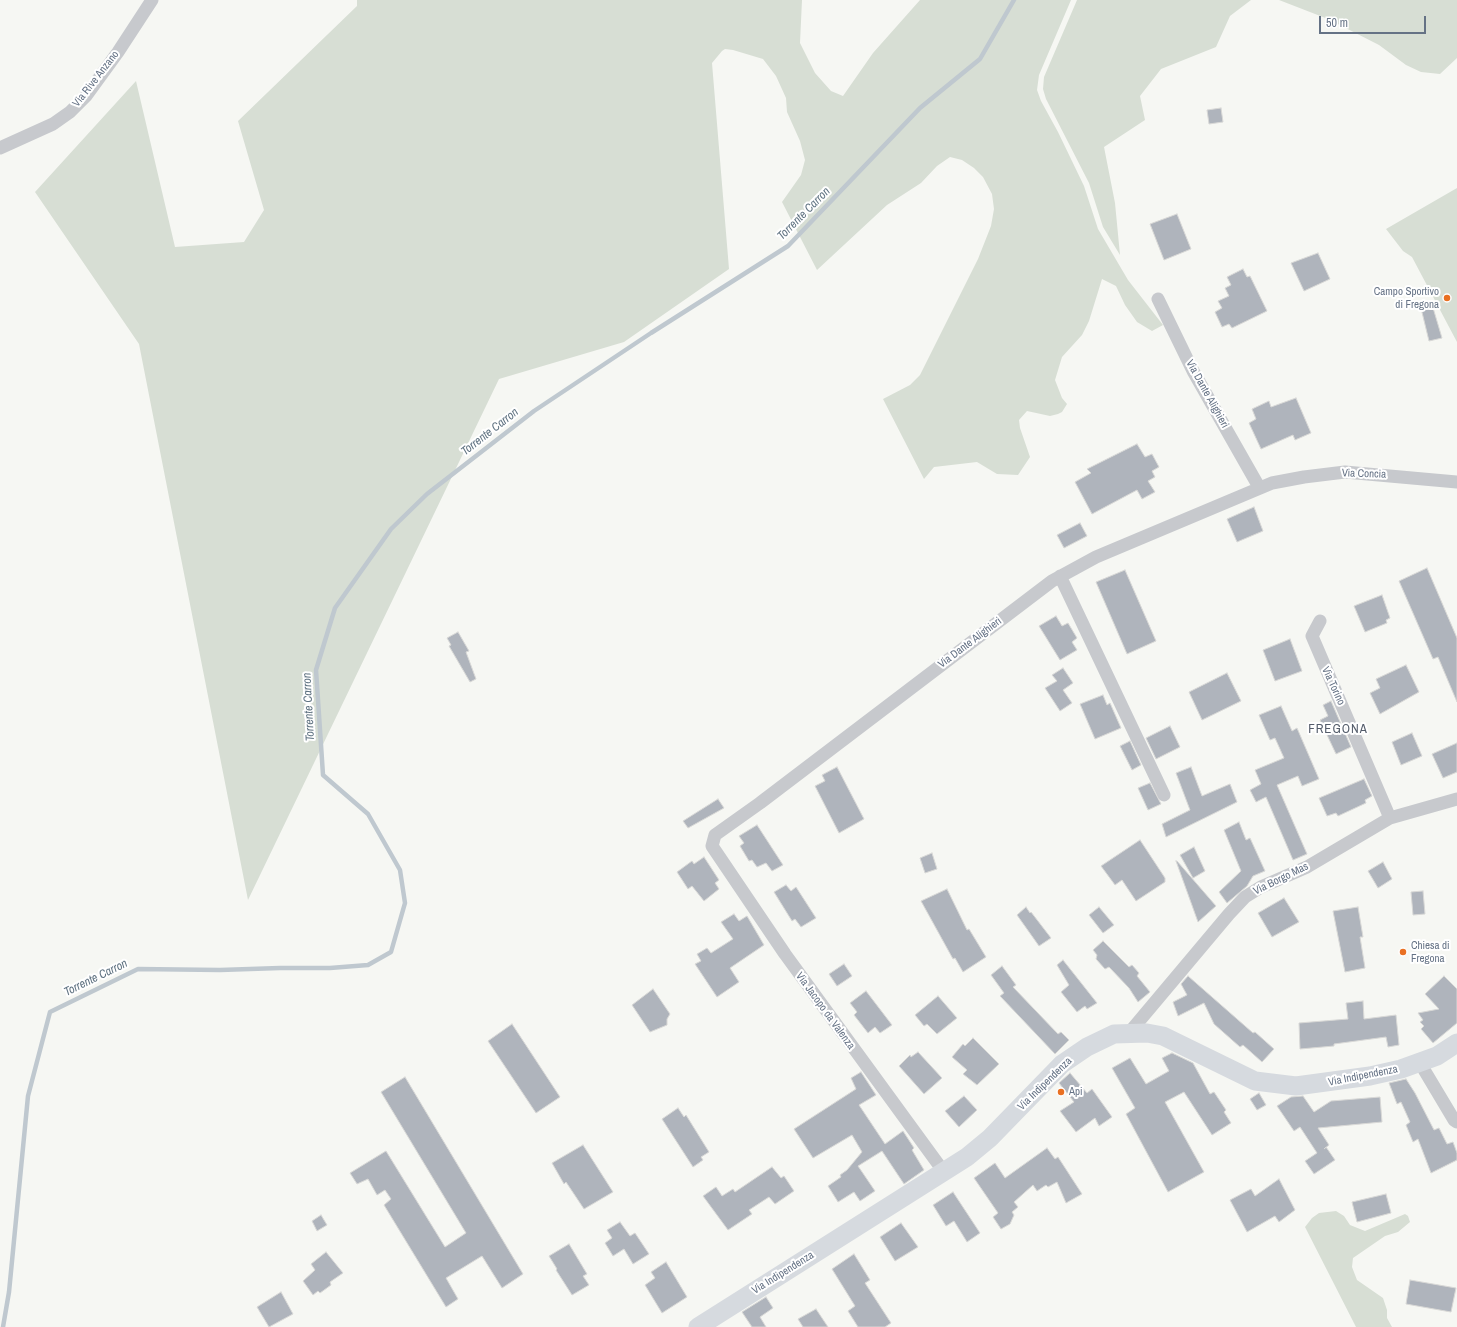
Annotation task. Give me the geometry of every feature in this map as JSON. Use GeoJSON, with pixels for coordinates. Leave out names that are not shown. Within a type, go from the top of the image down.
{"type":"FeatureCollection","features":[{"type":"Feature","properties":{"kind":"main road","name":"Via Indipendenza"},"geometry":{"type":"LineString","coordinates":[[698,1327],[967,1157],[990,1138],[1062,1064],[1087,1047],[1114,1034],[1147,1033],[1163,1036],[1255,1081],[1296,1086],[1370,1076],[1420,1063],[1437,1056],[1457,1043]]}},
{"type":"Feature","properties":{"kind":"street","name":"Via Rive Anzano"},"geometry":{"type":"LineString","coordinates":[[0,148],[53,124],[70,112],[86,96],[95,84],[152,0]]}},
{"type":"Feature","properties":{"kind":"street","name":"Via Dante Alighieri"},"geometry":{"type":"LineString","coordinates":[[1158,299],[1193,371],[1259,487]]}},
{"type":"Feature","properties":{"kind":"street","name":"Via Concia"},"geometry":{"type":"LineString","coordinates":[[1272,483],[1345,472],[1457,482]]}},
{"type":"Feature","properties":{"kind":"street","name":"Via Dante Alighieri"},"geometry":{"type":"LineString","coordinates":[[712,846],[715,835],[1060,576],[1096,557],[1259,487],[1272,483]]}},
{"type":"Feature","properties":{"kind":"street"},"geometry":{"type":"LineString","coordinates":[[1060,576],[1164,795]]}},
{"type":"Feature","properties":{"kind":"street","name":"Via Torino"},"geometry":{"type":"LineString","coordinates":[[1320,621],[1312,636],[1390,818]]}},
{"type":"Feature","properties":{"kind":"street","name":"Via Borgo Mas"},"geometry":{"type":"LineString","coordinates":[[1129,1033],[1245,897],[1261,887],[1319,861],[1390,818],[1457,799]]}},
{"type":"Feature","properties":{"kind":"street","name":"Via Jacopo da Valenza"},"geometry":{"type":"LineString","coordinates":[[712,846],[826,1012],[944,1172]]}},
{"type":"Feature","properties":{"kind":"street"},"geometry":{"type":"LineString","coordinates":[[1420,1063],[1454,1120],[1457,1122]]}},
{"type":"Feature","properties":{"kind":"shaded area"},"geometry":{"type":"Polygon","coordinates":[[[357,0],[802,0],[800,43],[815,73],[831,91],[843,96],[873,53],[920,0],[1071,0],[1039,75],[1037,90],[1041,101],[1084,186],[1098,229],[1128,280],[1163,325],[1152,331],[1137,322],[1125,305],[1116,286],[1102,279],[1089,321],[1082,335],[1062,357],[1055,380],[1062,398],[1067,404],[1062,412],[1058,414],[1050,416],[1027,411],[1019,420],[1020,428],[1030,457],[1018,475],[997,474],[977,462],[934,467],[924,479],[883,399],[910,385],[920,375],[978,259],[991,226],[994,209],[992,194],[983,177],[974,168],[962,160],[950,157],[937,166],[921,183],[887,205],[817,270],[782,202],[801,175],[805,160],[800,141],[787,112],[786,98],[776,76],[763,59],[725,49],[712,63],[729,269],[624,342],[499,379],[248,900],[139,344],[35,192],[136,81],[175,247],[244,242],[264,210],[238,121],[357,6],[357,0]]]}},
{"type":"Feature","properties":{"kind":"shaded area"},"geometry":{"type":"Polygon","coordinates":[[[1077,0],[1251,0],[1230,16],[1216,47],[1161,69],[1140,96],[1145,120],[1104,147],[1115,203],[1120,255],[1103,227],[1089,183],[1046,99],[1043,89],[1044,77],[1077,0]]]}},
{"type":"Feature","properties":{"kind":"shaded area"},"geometry":{"type":"Polygon","coordinates":[[[1279,0],[1457,0],[1457,58],[1440,74],[1421,72],[1406,65],[1379,45],[1328,19],[1279,0]]]}},
{"type":"Feature","properties":{"kind":"shaded area"},"geometry":{"type":"Polygon","coordinates":[[[1457,188],[1457,342],[1412,257],[1403,251],[1386,229],[1457,188]]]}},
{"type":"Feature","properties":{"kind":"shaded area"},"geometry":{"type":"Polygon","coordinates":[[[1336,1211],[1344,1216],[1350,1225],[1365,1231],[1405,1214],[1408,1216],[1410,1222],[1398,1232],[1385,1236],[1353,1258],[1352,1267],[1357,1280],[1383,1298],[1387,1310],[1387,1318],[1392,1327],[1356,1327],[1305,1227],[1312,1218],[1319,1213],[1336,1211]]]}},
{"type":"Feature","properties":{"kind":"building"},"geometry":{"type":"Polygon","coordinates":[[[1221,108],[1223,122],[1209,124],[1207,110],[1221,108]]]}},
{"type":"Feature","properties":{"kind":"building"},"geometry":{"type":"Polygon","coordinates":[[[1177,214],[1191,249],[1164,260],[1150,224],[1177,214]]]}},
{"type":"Feature","properties":{"kind":"building"},"geometry":{"type":"Polygon","coordinates":[[[1318,253],[1330,279],[1304,291],[1291,263],[1318,253]]]}},
{"type":"Feature","properties":{"kind":"building"},"geometry":{"type":"Polygon","coordinates":[[[1243,269],[1247,277],[1250,276],[1267,311],[1232,328],[1229,324],[1222,327],[1215,312],[1222,308],[1218,301],[1229,296],[1225,288],[1231,285],[1227,277],[1243,269]]]}},
{"type":"Feature","properties":{"kind":"building"},"geometry":{"type":"Polygon","coordinates":[[[1431,301],[1442,338],[1429,341],[1420,304],[1431,301]]]}},
{"type":"Feature","properties":{"kind":"building"},"geometry":{"type":"Polygon","coordinates":[[[1296,398],[1311,433],[1295,440],[1293,435],[1261,449],[1249,423],[1256,419],[1252,409],[1269,401],[1271,407],[1296,398]]]}},
{"type":"Feature","properties":{"kind":"building"},"geometry":{"type":"Polygon","coordinates":[[[1137,444],[1145,457],[1152,454],[1159,467],[1152,471],[1155,477],[1148,481],[1155,492],[1142,499],[1137,490],[1092,514],[1075,482],[1091,473],[1087,469],[1137,444]]]}},
{"type":"Feature","properties":{"kind":"building"},"geometry":{"type":"Polygon","coordinates":[[[1254,507],[1263,531],[1237,542],[1227,519],[1254,507]]]}},
{"type":"Feature","properties":{"kind":"building"},"geometry":{"type":"Polygon","coordinates":[[[1080,523],[1087,536],[1064,548],[1057,535],[1080,523]]]}},
{"type":"Feature","properties":{"kind":"building"},"geometry":{"type":"Polygon","coordinates":[[[1427,568],[1457,638],[1457,702],[1438,657],[1433,659],[1399,581],[1427,568]]]}},
{"type":"Feature","properties":{"kind":"building"},"geometry":{"type":"Polygon","coordinates":[[[1125,570],[1156,641],[1127,654],[1096,582],[1125,570]]]}},
{"type":"Feature","properties":{"kind":"building"},"geometry":{"type":"Polygon","coordinates":[[[1382,595],[1390,618],[1386,620],[1387,623],[1365,632],[1354,606],[1382,595]]]}},
{"type":"Feature","properties":{"kind":"building"},"geometry":{"type":"Polygon","coordinates":[[[1056,616],[1062,626],[1068,623],[1077,638],[1072,642],[1077,650],[1060,660],[1039,626],[1056,616]]]}},
{"type":"Feature","properties":{"kind":"building"},"geometry":{"type":"Polygon","coordinates":[[[458,632],[469,651],[466,652],[476,679],[470,682],[449,646],[451,645],[447,638],[458,632]]]}},
{"type":"Feature","properties":{"kind":"building"},"geometry":{"type":"Polygon","coordinates":[[[1290,639],[1302,671],[1275,681],[1263,650],[1290,639]]]}},
{"type":"Feature","properties":{"kind":"building"},"geometry":{"type":"Polygon","coordinates":[[[1406,665],[1419,692],[1380,714],[1370,693],[1380,688],[1376,679],[1406,665]]]}},
{"type":"Feature","properties":{"kind":"building"},"geometry":{"type":"Polygon","coordinates":[[[1063,668],[1073,683],[1063,690],[1072,703],[1060,711],[1045,688],[1057,681],[1052,675],[1063,668]]]}},
{"type":"Feature","properties":{"kind":"building"},"geometry":{"type":"Polygon","coordinates":[[[1227,673],[1241,701],[1202,720],[1189,692],[1227,673]]]}},
{"type":"Feature","properties":{"kind":"building"},"geometry":{"type":"Polygon","coordinates":[[[1103,695],[1107,705],[1110,703],[1121,728],[1095,739],[1080,704],[1103,695]]]}},
{"type":"Feature","properties":{"kind":"building"},"geometry":{"type":"Polygon","coordinates":[[[1331,701],[1351,747],[1336,754],[1320,720],[1328,716],[1323,705],[1331,701]]]}},
{"type":"Feature","properties":{"kind":"building"},"geometry":{"type":"Polygon","coordinates":[[[1281,706],[1292,731],[1297,728],[1319,779],[1302,786],[1298,776],[1277,785],[1307,854],[1293,860],[1266,797],[1256,802],[1250,790],[1261,784],[1255,770],[1284,758],[1275,738],[1270,740],[1259,715],[1281,706]]]}},
{"type":"Feature","properties":{"kind":"building"},"geometry":{"type":"Polygon","coordinates":[[[1170,726],[1180,747],[1156,759],[1146,738],[1170,726]]]}},
{"type":"Feature","properties":{"kind":"building"},"geometry":{"type":"Polygon","coordinates":[[[1412,733],[1422,756],[1401,765],[1392,742],[1412,733]]]}},
{"type":"Feature","properties":{"kind":"building"},"geometry":{"type":"Polygon","coordinates":[[[1130,741],[1141,765],[1132,770],[1120,746],[1130,741]]]}},
{"type":"Feature","properties":{"kind":"building"},"geometry":{"type":"Polygon","coordinates":[[[1457,743],[1457,772],[1443,778],[1432,754],[1457,743]]]}},
{"type":"Feature","properties":{"kind":"building"},"geometry":{"type":"Polygon","coordinates":[[[837,767],[864,819],[839,833],[815,786],[825,781],[822,775],[837,767]]]}},
{"type":"Feature","properties":{"kind":"building"},"geometry":{"type":"Polygon","coordinates":[[[1191,767],[1202,796],[1230,784],[1237,802],[1166,837],[1162,824],[1190,810],[1176,773],[1191,767]]]}},
{"type":"Feature","properties":{"kind":"building"},"geometry":{"type":"Polygon","coordinates":[[[1364,779],[1372,796],[1365,800],[1366,803],[1338,816],[1336,813],[1327,816],[1319,798],[1364,779]]]}},
{"type":"Feature","properties":{"kind":"building"},"geometry":{"type":"Polygon","coordinates":[[[1150,783],[1161,804],[1148,810],[1138,788],[1150,783]]]}},
{"type":"Feature","properties":{"kind":"building"},"geometry":{"type":"Polygon","coordinates":[[[718,799],[724,808],[688,828],[683,821],[718,799]]]}},
{"type":"Feature","properties":{"kind":"building"},"geometry":{"type":"Polygon","coordinates":[[[1239,822],[1246,840],[1250,838],[1265,871],[1253,876],[1247,886],[1227,903],[1219,892],[1241,871],[1224,830],[1239,822]]]}},
{"type":"Feature","properties":{"kind":"building"},"geometry":{"type":"Polygon","coordinates":[[[757,825],[783,865],[772,871],[766,863],[757,867],[752,860],[749,861],[740,846],[744,843],[739,836],[757,825]]]}},
{"type":"Feature","properties":{"kind":"building"},"geometry":{"type":"Polygon","coordinates":[[[1140,840],[1165,878],[1165,882],[1136,901],[1122,880],[1115,885],[1101,866],[1140,840]]]}},
{"type":"Feature","properties":{"kind":"building"},"geometry":{"type":"Polygon","coordinates":[[[1194,847],[1205,871],[1193,878],[1180,855],[1194,847]]]}},
{"type":"Feature","properties":{"kind":"building"},"geometry":{"type":"Polygon","coordinates":[[[932,853],[937,869],[925,873],[920,858],[932,853]]]}},
{"type":"Feature","properties":{"kind":"building"},"geometry":{"type":"Polygon","coordinates":[[[704,857],[719,880],[715,883],[719,889],[704,901],[692,886],[688,889],[677,872],[692,861],[694,864],[704,857]]]}},
{"type":"Feature","properties":{"kind":"building"},"geometry":{"type":"Polygon","coordinates":[[[1176,861],[1216,906],[1198,922],[1176,861]]]}},
{"type":"Feature","properties":{"kind":"building"},"geometry":{"type":"Polygon","coordinates":[[[1383,862],[1392,879],[1378,888],[1368,871],[1383,862]]]}},
{"type":"Feature","properties":{"kind":"building"},"geometry":{"type":"Polygon","coordinates":[[[786,885],[791,891],[796,887],[816,918],[801,927],[795,919],[792,921],[774,892],[786,885]]]}},
{"type":"Feature","properties":{"kind":"building"},"geometry":{"type":"Polygon","coordinates":[[[947,889],[967,930],[969,929],[986,957],[963,972],[955,958],[953,959],[921,901],[947,889]]]}},
{"type":"Feature","properties":{"kind":"building"},"geometry":{"type":"Polygon","coordinates":[[[1423,891],[1425,914],[1413,915],[1411,892],[1423,891]]]}},
{"type":"Feature","properties":{"kind":"building"},"geometry":{"type":"Polygon","coordinates":[[[1284,898],[1299,922],[1272,937],[1258,913],[1284,898]]]}},
{"type":"Feature","properties":{"kind":"building"},"geometry":{"type":"Polygon","coordinates":[[[1026,907],[1051,938],[1039,946],[1017,915],[1026,907]]]}},
{"type":"Feature","properties":{"kind":"building"},"geometry":{"type":"Polygon","coordinates":[[[1099,907],[1114,925],[1103,933],[1089,915],[1099,907]]]}},
{"type":"Feature","properties":{"kind":"building"},"geometry":{"type":"Polygon","coordinates":[[[1358,907],[1363,937],[1360,937],[1365,968],[1345,972],[1333,911],[1358,907]]]}},
{"type":"Feature","properties":{"kind":"building"},"geometry":{"type":"Polygon","coordinates":[[[734,914],[739,921],[747,916],[764,945],[730,968],[739,982],[717,997],[695,964],[701,961],[697,954],[707,948],[711,953],[733,939],[721,922],[734,914]]]}},
{"type":"Feature","properties":{"kind":"building"},"geometry":{"type":"Polygon","coordinates":[[[1103,941],[1129,967],[1132,965],[1139,973],[1137,976],[1150,992],[1138,1002],[1129,988],[1109,967],[1105,969],[1096,959],[1097,955],[1093,950],[1103,941]]]}},
{"type":"Feature","properties":{"kind":"building"},"geometry":{"type":"Polygon","coordinates":[[[1063,960],[1097,1003],[1087,1009],[1085,1006],[1077,1012],[1061,992],[1069,985],[1057,965],[1063,960]]]}},
{"type":"Feature","properties":{"kind":"building"},"geometry":{"type":"Polygon","coordinates":[[[844,964],[852,976],[837,986],[829,974],[844,964]]]}},
{"type":"Feature","properties":{"kind":"building"},"geometry":{"type":"Polygon","coordinates":[[[1002,966],[1016,985],[1013,987],[1058,1034],[1061,1032],[1069,1040],[1055,1054],[1000,996],[1004,993],[991,975],[1002,966]]]}},
{"type":"Feature","properties":{"kind":"building"},"geometry":{"type":"Polygon","coordinates":[[[1188,976],[1253,1033],[1255,1032],[1274,1049],[1262,1062],[1243,1045],[1240,1047],[1214,1024],[1204,1003],[1178,1016],[1173,1002],[1187,995],[1181,984],[1188,976]]]}},
{"type":"Feature","properties":{"kind":"building"},"geometry":{"type":"Polygon","coordinates":[[[1444,976],[1457,989],[1457,1023],[1433,1043],[1421,1029],[1424,1026],[1420,1022],[1423,1020],[1418,1013],[1439,1009],[1425,994],[1444,976]]]}},
{"type":"Feature","properties":{"kind":"building"},"geometry":{"type":"Polygon","coordinates":[[[653,989],[670,1014],[667,1019],[667,1025],[650,1032],[632,1005],[653,989]]]}},
{"type":"Feature","properties":{"kind":"building"},"geometry":{"type":"Polygon","coordinates":[[[866,991],[892,1025],[880,1033],[875,1027],[868,1033],[854,1015],[857,1012],[850,1003],[866,991]]]}},
{"type":"Feature","properties":{"kind":"building"},"geometry":{"type":"Polygon","coordinates":[[[938,996],[957,1018],[937,1034],[927,1024],[924,1026],[915,1015],[938,996]]]}},
{"type":"Feature","properties":{"kind":"building"},"geometry":{"type":"Polygon","coordinates":[[[1363,1001],[1364,1019],[1396,1015],[1399,1045],[1388,1047],[1386,1037],[1334,1044],[1334,1046],[1300,1049],[1299,1023],[1348,1019],[1346,1003],[1363,1001]]]}},
{"type":"Feature","properties":{"kind":"building"},"geometry":{"type":"Polygon","coordinates":[[[512,1024],[560,1097],[536,1113],[488,1041],[512,1024]]]}},
{"type":"Feature","properties":{"kind":"building"},"geometry":{"type":"Polygon","coordinates":[[[973,1038],[999,1064],[977,1085],[963,1074],[967,1070],[952,1057],[963,1044],[965,1046],[973,1038]]]}},
{"type":"Feature","properties":{"kind":"building"},"geometry":{"type":"Polygon","coordinates":[[[918,1052],[942,1078],[924,1094],[899,1066],[910,1055],[911,1057],[918,1052]]]}},
{"type":"Feature","properties":{"kind":"building"},"geometry":{"type":"Polygon","coordinates":[[[1172,1053],[1193,1063],[1210,1094],[1214,1092],[1226,1110],[1224,1112],[1231,1123],[1212,1135],[1184,1092],[1165,1102],[1204,1172],[1168,1192],[1126,1114],[1135,1108],[1112,1068],[1130,1058],[1146,1084],[1169,1071],[1162,1058],[1172,1053]]]}},
{"type":"Feature","properties":{"kind":"building"},"geometry":{"type":"Polygon","coordinates":[[[861,1072],[876,1095],[859,1105],[885,1144],[903,1131],[914,1148],[912,1150],[924,1170],[904,1184],[882,1151],[858,1166],[875,1191],[860,1201],[854,1192],[838,1202],[828,1186],[841,1177],[840,1175],[847,1170],[862,1152],[852,1135],[813,1158],[794,1129],[856,1089],[851,1078],[861,1072]]]}},
{"type":"Feature","properties":{"kind":"building"},"geometry":{"type":"Polygon","coordinates":[[[1070,1073],[1087,1093],[1092,1089],[1112,1117],[1099,1126],[1095,1118],[1076,1132],[1060,1111],[1074,1102],[1059,1083],[1070,1073]]]}},
{"type":"Feature","properties":{"kind":"building"},"geometry":{"type":"Polygon","coordinates":[[[405,1077],[523,1274],[502,1288],[482,1256],[446,1278],[458,1299],[446,1307],[384,1205],[391,1199],[385,1190],[377,1195],[368,1179],[357,1184],[350,1173],[386,1151],[445,1247],[466,1233],[381,1092],[405,1077]]]}},
{"type":"Feature","properties":{"kind":"building"},"geometry":{"type":"Polygon","coordinates":[[[1406,1079],[1434,1130],[1439,1128],[1447,1144],[1453,1142],[1457,1153],[1457,1160],[1431,1173],[1418,1139],[1413,1142],[1406,1125],[1410,1122],[1401,1102],[1397,1104],[1389,1083],[1406,1079]]]}},
{"type":"Feature","properties":{"kind":"building"},"geometry":{"type":"Polygon","coordinates":[[[1259,1093],[1266,1105],[1257,1110],[1250,1099],[1259,1093]]]}},
{"type":"Feature","properties":{"kind":"building"},"geometry":{"type":"Polygon","coordinates":[[[964,1096],[977,1110],[959,1127],[945,1111],[964,1096]]]}},
{"type":"Feature","properties":{"kind":"building"},"geometry":{"type":"Polygon","coordinates":[[[1303,1096],[1314,1112],[1331,1101],[1380,1097],[1382,1122],[1318,1128],[1329,1145],[1326,1147],[1335,1160],[1314,1174],[1305,1161],[1317,1153],[1300,1127],[1294,1131],[1277,1106],[1291,1097],[1303,1096]]]}},
{"type":"Feature","properties":{"kind":"building"},"geometry":{"type":"Polygon","coordinates":[[[678,1108],[684,1117],[686,1115],[709,1152],[701,1157],[703,1160],[693,1167],[662,1119],[678,1108]]]}},
{"type":"Feature","properties":{"kind":"building"},"geometry":{"type":"Polygon","coordinates":[[[583,1145],[613,1192],[584,1209],[566,1182],[564,1184],[552,1163],[583,1145]]]}},
{"type":"Feature","properties":{"kind":"building"},"geometry":{"type":"Polygon","coordinates":[[[1047,1148],[1055,1159],[1058,1157],[1082,1194],[1066,1203],[1057,1182],[1048,1187],[1046,1185],[1037,1191],[1033,1185],[1014,1202],[1018,1207],[1012,1212],[1014,1215],[1010,1224],[1001,1229],[993,1217],[998,1213],[974,1178],[995,1163],[1005,1178],[1047,1148]]]}},
{"type":"Feature","properties":{"kind":"building"},"geometry":{"type":"Polygon","coordinates":[[[772,1167],[781,1178],[784,1176],[794,1191],[775,1204],[769,1197],[749,1210],[752,1214],[728,1230],[703,1196],[716,1187],[722,1196],[733,1189],[735,1192],[772,1167]]]}},
{"type":"Feature","properties":{"kind":"building"},"geometry":{"type":"Polygon","coordinates":[[[1279,1179],[1295,1210],[1279,1222],[1275,1216],[1247,1232],[1230,1200],[1251,1189],[1255,1196],[1279,1179]]]}},
{"type":"Feature","properties":{"kind":"building"},"geometry":{"type":"Polygon","coordinates":[[[953,1192],[980,1233],[967,1242],[954,1221],[946,1226],[933,1205],[953,1192]]]}},
{"type":"Feature","properties":{"kind":"building"},"geometry":{"type":"Polygon","coordinates":[[[1386,1194],[1391,1213],[1357,1222],[1352,1202],[1386,1194]]]}},
{"type":"Feature","properties":{"kind":"building"},"geometry":{"type":"Polygon","coordinates":[[[321,1215],[327,1225],[317,1231],[312,1221],[321,1215]]]}},
{"type":"Feature","properties":{"kind":"building"},"geometry":{"type":"Polygon","coordinates":[[[620,1222],[630,1236],[635,1233],[649,1254],[633,1264],[624,1249],[613,1256],[605,1243],[612,1238],[607,1230],[620,1222]]]}},
{"type":"Feature","properties":{"kind":"building"},"geometry":{"type":"Polygon","coordinates":[[[901,1223],[918,1247],[895,1261],[880,1237],[901,1223]]]}},
{"type":"Feature","properties":{"kind":"building"},"geometry":{"type":"Polygon","coordinates":[[[569,1244],[587,1274],[583,1276],[589,1285],[572,1295],[549,1256],[569,1244]]]}},
{"type":"Feature","properties":{"kind":"building"},"geometry":{"type":"Polygon","coordinates":[[[326,1252],[343,1273],[330,1282],[331,1285],[320,1293],[318,1291],[313,1295],[303,1281],[315,1270],[311,1264],[326,1252]]]}},
{"type":"Feature","properties":{"kind":"building"},"geometry":{"type":"Polygon","coordinates":[[[854,1254],[870,1280],[865,1283],[891,1323],[885,1327],[858,1327],[848,1311],[855,1306],[832,1269],[854,1254]]]}},
{"type":"Feature","properties":{"kind":"building"},"geometry":{"type":"Polygon","coordinates":[[[666,1262],[687,1297],[662,1313],[645,1285],[655,1278],[651,1272],[666,1262]]]}},
{"type":"Feature","properties":{"kind":"building"},"geometry":{"type":"Polygon","coordinates":[[[1410,1280],[1456,1288],[1451,1312],[1406,1304],[1410,1280]]]}},
{"type":"Feature","properties":{"kind":"building"},"geometry":{"type":"Polygon","coordinates":[[[281,1292],[293,1314],[269,1327],[257,1307],[281,1292]]]}},
{"type":"Feature","properties":{"kind":"building"},"geometry":{"type":"Polygon","coordinates":[[[766,1297],[773,1308],[760,1317],[766,1327],[752,1327],[742,1312],[766,1297]]]}},
{"type":"Feature","properties":{"kind":"building"},"geometry":{"type":"Polygon","coordinates":[[[816,1309],[828,1327],[803,1327],[798,1319],[816,1309]]]}},
{"type":"Feature","properties":{"kind":"waterway","name":"Torrente Carron"},"geometry":{"type":"LineString","coordinates":[[3,1327],[9,1292],[28,1096],[50,1012],[138,969],[220,970],[330,968],[368,965],[391,952],[405,903],[400,870],[368,814],[323,775],[316,670],[335,608],[391,529],[427,494],[534,411],[651,333],[788,246],[920,108],[980,59],[1014,0]]}},
{"type":"Feature","properties":{"kind":"place","name":"Campo Sportivo di Fregona"},"geometry":{"type":"Point","coordinates":[1447,298]}},
{"type":"Feature","properties":{"kind":"place","name":"Chiesa di Fregona"},"geometry":{"type":"Point","coordinates":[1403,952]}},
{"type":"Feature","properties":{"kind":"place","name":"Api"},"geometry":{"type":"Point","coordinates":[1061,1092]}},
{"type":"Feature","properties":{"kind":"district","name":"FREGONA"},"geometry":{"type":"Point","coordinates":[1338,730]}}]}
